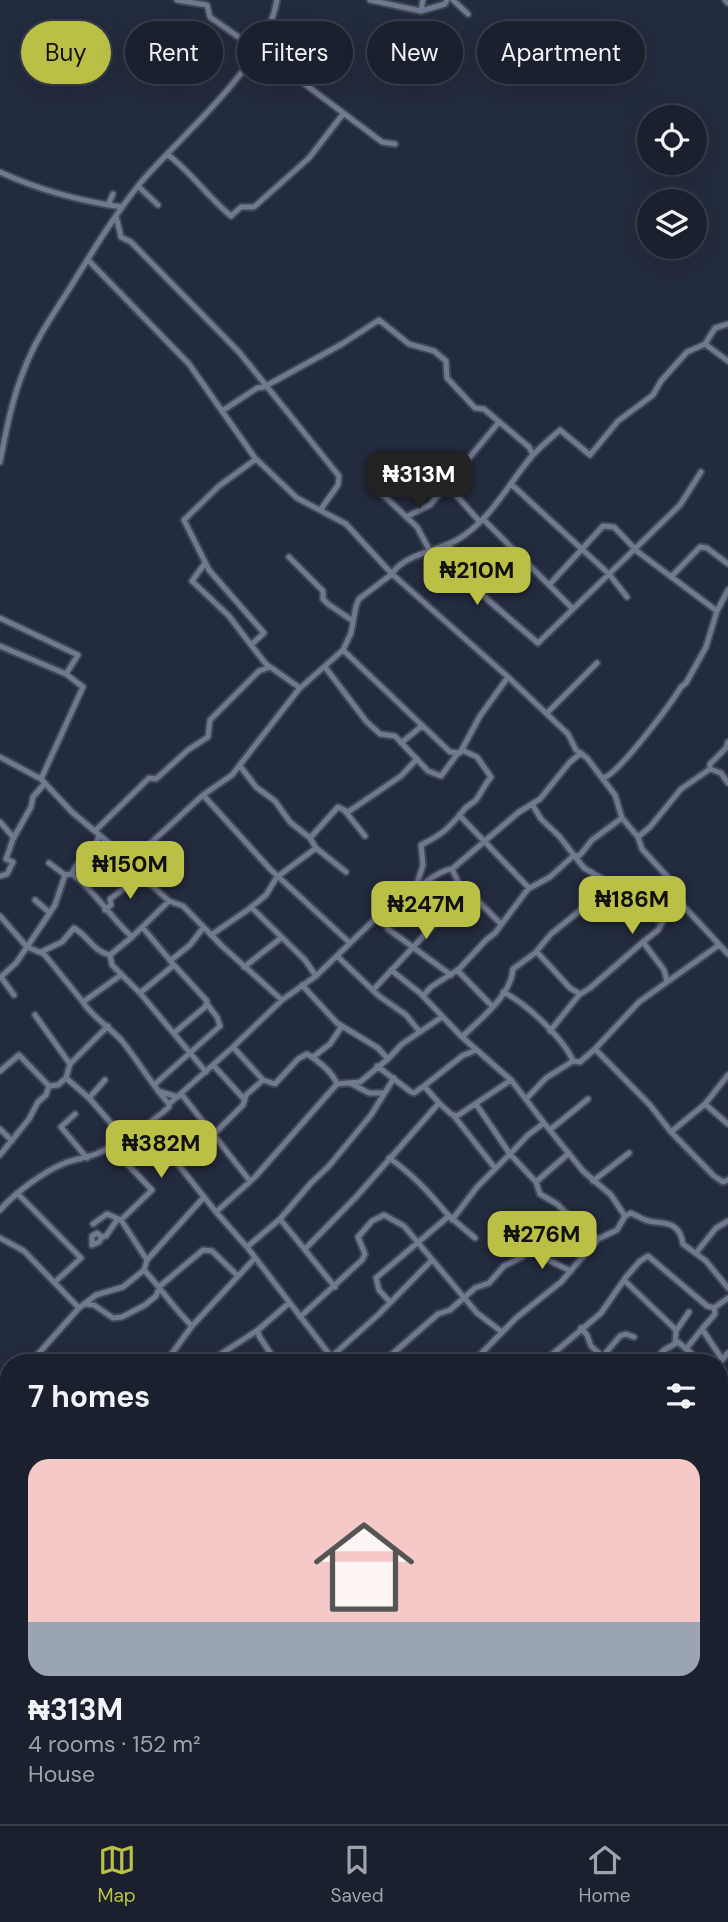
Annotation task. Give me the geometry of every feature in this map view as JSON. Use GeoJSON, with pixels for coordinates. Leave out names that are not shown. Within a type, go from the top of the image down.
{"type":"FeatureCollection","features":[{"type":"Feature","properties":{"kind":"street"},"geometry":{"type":"LineString","coordinates":[[177,0],[207,5],[210,17],[237,36]]}},
{"type":"Feature","properties":{"kind":"street"},"geometry":{"type":"LineString","coordinates":[[272,21],[276,0]]}},
{"type":"Feature","properties":{"kind":"street"},"geometry":{"type":"LineString","coordinates":[[370,0],[421,11],[445,4],[447,0]]}},
{"type":"Feature","properties":{"kind":"street"},"geometry":{"type":"LineString","coordinates":[[421,11],[423,0]]}},
{"type":"Feature","properties":{"kind":"street"},"geometry":{"type":"LineString","coordinates":[[453,0],[468,14]]}},
{"type":"Feature","properties":{"kind":"street"},"geometry":{"type":"LineString","coordinates":[[0,462],[2,438],[28,360],[88,260],[138,186],[237,76]]}},
{"type":"Feature","properties":{"kind":"street"},"geometry":{"type":"LineString","coordinates":[[305,84],[382,142],[395,144]]}},
{"type":"Feature","properties":{"kind":"street"},"geometry":{"type":"LineString","coordinates":[[167,154],[182,165],[214,202],[231,216],[241,207],[254,206],[309,158],[344,114]]}},
{"type":"Feature","properties":{"kind":"street"},"geometry":{"type":"LineString","coordinates":[[0,172],[57,194],[122,207]]}},
{"type":"Feature","properties":{"kind":"street"},"geometry":{"type":"LineString","coordinates":[[138,186],[158,205]]}},
{"type":"Feature","properties":{"kind":"street"},"geometry":{"type":"LineString","coordinates":[[108,205],[113,194]]}},
{"type":"Feature","properties":{"kind":"street"},"geometry":{"type":"LineString","coordinates":[[116,216],[121,237],[131,242],[230,342],[338,476],[338,485],[321,509]]}},
{"type":"Feature","properties":{"kind":"street"},"geometry":{"type":"LineString","coordinates":[[88,260],[189,364],[256,459],[297,498],[346,524],[392,575],[568,734],[576,750],[615,795],[622,818],[638,837],[642,849],[674,884],[676,898],[728,954]]}},
{"type":"Feature","properties":{"kind":"street"},"geometry":{"type":"LineString","coordinates":[[222,411],[257,388],[266,386],[342,344],[379,320],[409,344],[434,351],[446,361],[447,377],[475,408],[484,409],[529,447],[533,455]]}},
{"type":"Feature","properties":{"kind":"street"},"geometry":{"type":"LineString","coordinates":[[129,863],[203,795],[232,775],[300,688],[343,650],[349,640],[355,606],[359,599],[392,575],[395,569],[458,540],[482,521],[533,455],[560,430],[590,455],[618,421],[653,395],[661,381],[687,352],[705,344],[715,328],[728,324]]}},
{"type":"Feature","properties":{"kind":"street"},"geometry":{"type":"LineString","coordinates":[[705,344],[728,361]]}},
{"type":"Feature","properties":{"kind":"street"},"geometry":{"type":"LineString","coordinates":[[406,517],[430,505],[499,422]]}},
{"type":"Feature","properties":{"kind":"street"},"geometry":{"type":"LineString","coordinates":[[251,645],[264,633],[209,570],[184,520],[219,486],[256,459]]}},
{"type":"Feature","properties":{"kind":"street"},"geometry":{"type":"LineString","coordinates":[[448,544],[472,582],[488,600],[538,643],[680,505],[701,472]]}},
{"type":"Feature","properties":{"kind":"street"},"geometry":{"type":"LineString","coordinates":[[511,484],[609,574],[626,597]]}},
{"type":"Feature","properties":{"kind":"street"},"geometry":{"type":"LineString","coordinates":[[447,485],[573,609]]}},
{"type":"Feature","properties":{"kind":"street"},"geometry":{"type":"LineString","coordinates":[[380,492],[417,527],[430,551]]}},
{"type":"Feature","properties":{"kind":"street"},"geometry":{"type":"LineString","coordinates":[[549,585],[598,530],[608,526],[614,527],[634,548],[717,611]]}},
{"type":"Feature","properties":{"kind":"street"},"geometry":{"type":"LineString","coordinates":[[671,577],[700,547],[707,548],[728,564]]}},
{"type":"Feature","properties":{"kind":"street"},"geometry":{"type":"LineString","coordinates":[[289,557],[323,591],[323,599],[328,604],[353,621]]}},
{"type":"Feature","properties":{"kind":"street"},"geometry":{"type":"LineString","coordinates":[[205,563],[192,581],[229,616],[270,667],[300,688]]}},
{"type":"Feature","properties":{"kind":"street"},"geometry":{"type":"LineString","coordinates":[[603,778],[609,777],[625,762],[686,683],[706,647],[717,611],[728,590]]}},
{"type":"Feature","properties":{"kind":"street"},"geometry":{"type":"LineString","coordinates":[[0,618],[78,655],[66,674]]}},
{"type":"Feature","properties":{"kind":"street"},"geometry":{"type":"LineString","coordinates":[[0,646],[66,674],[83,687],[43,781],[33,797],[27,817],[14,838],[6,859],[13,862],[7,874],[0,876]]}},
{"type":"Feature","properties":{"kind":"street"},"geometry":{"type":"LineString","coordinates":[[0,1210],[17,1193],[62,1164],[87,1158],[111,1147],[168,1109],[169,1104],[282,1000],[316,976],[375,919],[384,920],[406,902],[415,890],[423,865],[421,845],[440,836],[476,799],[491,777],[477,757],[450,752],[343,650]]}},
{"type":"Feature","properties":{"kind":"street"},"geometry":{"type":"LineString","coordinates":[[547,713],[597,663]]}},
{"type":"Feature","properties":{"kind":"street"},"geometry":{"type":"LineString","coordinates":[[15,995],[1,981],[50,913],[69,874],[96,845],[97,833],[149,778],[156,779],[188,750],[208,737],[210,720],[259,671],[270,667]]}},
{"type":"Feature","properties":{"kind":"street"},"geometry":{"type":"LineString","coordinates":[[325,667],[366,722],[380,734],[395,736],[428,771],[441,776],[460,752],[508,677]]}},
{"type":"Feature","properties":{"kind":"street"},"geometry":{"type":"LineString","coordinates":[[401,743],[422,726]]}},
{"type":"Feature","properties":{"kind":"street"},"geometry":{"type":"LineString","coordinates":[[638,837],[650,827],[681,789],[710,769],[710,764],[726,748],[728,742]]}},
{"type":"Feature","properties":{"kind":"street"},"geometry":{"type":"LineString","coordinates":[[415,890],[445,870],[452,869],[519,812],[540,799],[570,762],[581,753]]}},
{"type":"Feature","properties":{"kind":"street"},"geometry":{"type":"LineString","coordinates":[[0,757],[43,781],[72,812],[137,872],[169,901],[183,906],[203,929],[282,1000]]}},
{"type":"Feature","properties":{"kind":"street"},"geometry":{"type":"LineString","coordinates":[[345,811],[348,813],[401,776],[416,760]]}},
{"type":"Feature","properties":{"kind":"street"},"geometry":{"type":"LineString","coordinates":[[240,766],[256,787],[275,801],[290,822],[346,872]]}},
{"type":"Feature","properties":{"kind":"street"},"geometry":{"type":"LineString","coordinates":[[710,769],[721,772],[728,783]]}},
{"type":"Feature","properties":{"kind":"street"},"geometry":{"type":"LineString","coordinates":[[203,795],[278,876],[350,943]]}},
{"type":"Feature","properties":{"kind":"street"},"geometry":{"type":"LineString","coordinates":[[533,803],[541,819],[584,868],[606,881],[625,901],[639,896],[656,919],[662,920]]}},
{"type":"Feature","properties":{"kind":"street"},"geometry":{"type":"LineString","coordinates":[[310,838],[338,807],[345,811],[365,836]]}},
{"type":"Feature","properties":{"kind":"street"},"geometry":{"type":"LineString","coordinates":[[460,816],[529,888]]}},
{"type":"Feature","properties":{"kind":"street"},"geometry":{"type":"LineString","coordinates":[[424,996],[431,987],[457,970],[495,933],[529,888],[550,877],[622,818]]}},
{"type":"Feature","properties":{"kind":"street"},"geometry":{"type":"LineString","coordinates":[[0,822],[14,838]]}},
{"type":"Feature","properties":{"kind":"street"},"geometry":{"type":"LineString","coordinates":[[211,935],[266,895],[278,876],[316,848]]}},
{"type":"Feature","properties":{"kind":"street"},"geometry":{"type":"LineString","coordinates":[[50,863],[82,881],[105,910],[132,937]]}},
{"type":"Feature","properties":{"kind":"street"},"geometry":{"type":"LineString","coordinates":[[452,869],[461,888],[470,893],[501,924]]}},
{"type":"Feature","properties":{"kind":"street"},"geometry":{"type":"LineString","coordinates":[[105,910],[111,905],[110,899],[122,890],[137,872]]}},
{"type":"Feature","properties":{"kind":"street"},"geometry":{"type":"LineString","coordinates":[[462,1037],[493,1007],[513,977],[513,969],[537,952],[551,934],[598,896],[606,881]]}},
{"type":"Feature","properties":{"kind":"street"},"geometry":{"type":"LineString","coordinates":[[373,990],[444,914],[470,893]]}},
{"type":"Feature","properties":{"kind":"street"},"geometry":{"type":"LineString","coordinates":[[550,1031],[580,994],[657,930],[676,898]]}},
{"type":"Feature","properties":{"kind":"street"},"geometry":{"type":"LineString","coordinates":[[34,900],[50,913]]}},
{"type":"Feature","properties":{"kind":"street"},"geometry":{"type":"LineString","coordinates":[[41,953],[62,942],[74,928],[101,954],[110,955],[143,928],[169,901]]}},
{"type":"Feature","properties":{"kind":"street"},"geometry":{"type":"LineString","coordinates":[[251,907],[305,960],[316,976]]}},
{"type":"Feature","properties":{"kind":"street"},"geometry":{"type":"LineString","coordinates":[[0,916],[27,947],[41,953],[83,1002],[89,1013],[123,1042],[169,1104]]}},
{"type":"Feature","properties":{"kind":"street"},"geometry":{"type":"LineString","coordinates":[[384,920],[388,929],[451,975]]}},
{"type":"Feature","properties":{"kind":"street"},"geometry":{"type":"LineString","coordinates":[[143,928],[207,1001],[220,1024],[154,1085]]}},
{"type":"Feature","properties":{"kind":"street"},"geometry":{"type":"LineString","coordinates":[[140,993],[203,929]]}},
{"type":"Feature","properties":{"kind":"street"},"geometry":{"type":"LineString","coordinates":[[244,967],[281,938]]}},
{"type":"Feature","properties":{"kind":"street"},"geometry":{"type":"LineString","coordinates":[[643,942],[664,970],[667,981]]}},
{"type":"Feature","properties":{"kind":"street"},"geometry":{"type":"LineString","coordinates":[[526,1099],[546,1078],[573,1061],[580,1062],[639,1002],[719,945]]}},
{"type":"Feature","properties":{"kind":"street"},"geometry":{"type":"LineString","coordinates":[[537,952],[570,988],[580,994]]}},
{"type":"Feature","properties":{"kind":"street"},"geometry":{"type":"LineString","coordinates":[[110,955],[112,965],[140,993],[206,1072]]}},
{"type":"Feature","properties":{"kind":"street"},"geometry":{"type":"LineString","coordinates":[[337,956],[373,990],[406,1015],[420,1032]]}},
{"type":"Feature","properties":{"kind":"street"},"geometry":{"type":"LineString","coordinates":[[391,970],[424,996],[462,1037],[511,1080],[593,1181],[611,1195],[625,1216]]}},
{"type":"Feature","properties":{"kind":"street"},"geometry":{"type":"LineString","coordinates":[[457,970],[493,1007]]}},
{"type":"Feature","properties":{"kind":"street"},"geometry":{"type":"LineString","coordinates":[[83,1002],[121,975]]}},
{"type":"Feature","properties":{"kind":"street"},"geometry":{"type":"LineString","coordinates":[[302,985],[329,1016],[377,1048],[388,1059]]}},
{"type":"Feature","properties":{"kind":"street"},"geometry":{"type":"LineString","coordinates":[[503,992],[516,997],[568,1048],[573,1061]]}},
{"type":"Feature","properties":{"kind":"street"},"geometry":{"type":"LineString","coordinates":[[174,1033],[207,1004]]}},
{"type":"Feature","properties":{"kind":"street"},"geometry":{"type":"LineString","coordinates":[[35,1015],[70,1064]]}},
{"type":"Feature","properties":{"kind":"street"},"geometry":{"type":"LineString","coordinates":[[216,1212],[250,1181],[337,1084],[362,1081],[402,1044],[442,1017]]}},
{"type":"Feature","properties":{"kind":"street"},"geometry":{"type":"LineString","coordinates":[[49,1086],[58,1085],[66,1078],[70,1064],[107,1026]]}},
{"type":"Feature","properties":{"kind":"street"},"geometry":{"type":"LineString","coordinates":[[313,1057],[330,1044],[342,1026]]}},
{"type":"Feature","properties":{"kind":"street"},"geometry":{"type":"LineString","coordinates":[[233,1047],[263,1080],[275,1084],[298,1059],[307,1054],[313,1057],[337,1084]]}},
{"type":"Feature","properties":{"kind":"street"},"geometry":{"type":"LineString","coordinates":[[595,1049],[714,1176],[727,1183]]}},
{"type":"Feature","properties":{"kind":"street"},"geometry":{"type":"LineString","coordinates":[[377,1066],[412,1093],[462,1056],[476,1050]]}},
{"type":"Feature","properties":{"kind":"street"},"geometry":{"type":"LineString","coordinates":[[0,1071],[19,1055],[49,1086]]}},
{"type":"Feature","properties":{"kind":"street"},"geometry":{"type":"LineString","coordinates":[[213,1065],[245,1100]]}},
{"type":"Feature","properties":{"kind":"street"},"geometry":{"type":"LineString","coordinates":[[671,1132],[705,1104],[728,1074]]}},
{"type":"Feature","properties":{"kind":"street"},"geometry":{"type":"LineString","coordinates":[[66,1078],[89,1098],[124,1138]]}},
{"type":"Feature","properties":{"kind":"street"},"geometry":{"type":"LineString","coordinates":[[247,1247],[280,1219],[352,1140],[394,1078]]}},
{"type":"Feature","properties":{"kind":"street"},"geometry":{"type":"LineString","coordinates":[[89,1098],[105,1080]]}},
{"type":"Feature","properties":{"kind":"street"},"geometry":{"type":"LineString","coordinates":[[213,1135],[243,1105],[247,1093],[263,1080]]}},
{"type":"Feature","properties":{"kind":"street"},"geometry":{"type":"LineString","coordinates":[[454,1116],[511,1080]]}},
{"type":"Feature","properties":{"kind":"street"},"geometry":{"type":"LineString","coordinates":[[350,1083],[369,1093],[384,1093]]}},
{"type":"Feature","properties":{"kind":"street"},"geometry":{"type":"LineString","coordinates":[[0,1155],[35,1106],[46,1096],[49,1086]]}},
{"type":"Feature","properties":{"kind":"street"},"geometry":{"type":"LineString","coordinates":[[424,1086],[454,1116],[495,1168]]}},
{"type":"Feature","properties":{"kind":"street"},"geometry":{"type":"LineString","coordinates":[[158,1091],[180,1096],[250,1181]]}},
{"type":"Feature","properties":{"kind":"street"},"geometry":{"type":"LineString","coordinates":[[551,1129],[588,1099]]}},
{"type":"Feature","properties":{"kind":"street"},"geometry":{"type":"LineString","coordinates":[[306,1248],[356,1197],[439,1102]]}},
{"type":"Feature","properties":{"kind":"street"},"geometry":{"type":"LineString","coordinates":[[476,1104],[510,1154],[536,1182],[540,1194],[557,1204],[598,1239]]}},
{"type":"Feature","properties":{"kind":"street"},"geometry":{"type":"LineString","coordinates":[[705,1104],[728,1124]]}},
{"type":"Feature","properties":{"kind":"street"},"geometry":{"type":"LineString","coordinates":[[75,1114],[61,1126],[87,1158]]}},
{"type":"Feature","properties":{"kind":"street"},"geometry":{"type":"LineString","coordinates":[[390,1302],[379,1290],[376,1278],[451,1218],[495,1168],[544,1123]]}},
{"type":"Feature","properties":{"kind":"street"},"geometry":{"type":"LineString","coordinates":[[146,1124],[247,1247],[329,1354]]}},
{"type":"Feature","properties":{"kind":"street"},"geometry":{"type":"LineString","coordinates":[[0,1129],[12,1141]]}},
{"type":"Feature","properties":{"kind":"street"},"geometry":{"type":"LineString","coordinates":[[55,1282],[92,1245],[106,1236],[117,1220],[121,1220],[152,1192],[111,1147]]}},
{"type":"Feature","properties":{"kind":"street"},"geometry":{"type":"LineString","coordinates":[[536,1182],[569,1153]]}},
{"type":"Feature","properties":{"kind":"street"},"geometry":{"type":"LineString","coordinates":[[593,1181],[629,1153]]}},
{"type":"Feature","properties":{"kind":"street"},"geometry":{"type":"LineString","coordinates":[[389,1158],[408,1171],[451,1218],[475,1238]]}},
{"type":"Feature","properties":{"kind":"street"},"geometry":{"type":"LineString","coordinates":[[17,1193],[81,1258]]}},
{"type":"Feature","properties":{"kind":"street"},"geometry":{"type":"LineString","coordinates":[[38,1354],[79,1308],[96,1295],[123,1287],[144,1270],[147,1260],[204,1197]]}},
{"type":"Feature","properties":{"kind":"street"},"geometry":{"type":"LineString","coordinates":[[481,1354],[571,1271],[598,1239],[617,1230],[625,1216],[631,1213],[652,1223],[663,1220],[674,1226],[682,1237],[683,1244],[696,1253],[728,1288]]}},
{"type":"Feature","properties":{"kind":"street"},"geometry":{"type":"LineString","coordinates":[[93,1224],[107,1214],[121,1220],[147,1260]]}},
{"type":"Feature","properties":{"kind":"street"},"geometry":{"type":"LineString","coordinates":[[300,1317],[362,1260],[365,1254],[358,1237],[376,1218],[384,1215],[404,1226],[487,1323],[502,1332]]}},
{"type":"Feature","properties":{"kind":"street"},"geometry":{"type":"LineString","coordinates":[[280,1219],[335,1287]]}},
{"type":"Feature","properties":{"kind":"street"},"geometry":{"type":"LineString","coordinates":[[696,1253],[716,1227],[728,1221]]}},
{"type":"Feature","properties":{"kind":"street"},"geometry":{"type":"LineString","coordinates":[[0,1238],[24,1251],[79,1308]]}},
{"type":"Feature","properties":{"kind":"street"},"geometry":{"type":"LineString","coordinates":[[392,1354],[438,1314],[450,1310],[475,1288],[489,1283],[504,1266],[522,1257],[528,1247],[571,1271]]}},
{"type":"Feature","properties":{"kind":"street"},"geometry":{"type":"LineString","coordinates":[[85,1304],[94,1305],[113,1318],[122,1317],[145,1305],[156,1296],[160,1286],[203,1250],[208,1249],[238,1276]]}},
{"type":"Feature","properties":{"kind":"street"},"geometry":{"type":"LineString","coordinates":[[552,1354],[601,1313],[624,1280],[640,1261],[648,1256],[707,1306],[714,1308]]}},
{"type":"Feature","properties":{"kind":"street"},"geometry":{"type":"LineString","coordinates":[[172,1354],[192,1326],[255,1258]]}},
{"type":"Feature","properties":{"kind":"street"},"geometry":{"type":"LineString","coordinates":[[334,1354],[432,1260]]}},
{"type":"Feature","properties":{"kind":"street"},"geometry":{"type":"LineString","coordinates":[[144,1270],[192,1326]]}},
{"type":"Feature","properties":{"kind":"street"},"geometry":{"type":"LineString","coordinates":[[624,1280],[659,1311],[676,1331]]}},
{"type":"Feature","properties":{"kind":"street"},"geometry":{"type":"LineString","coordinates":[[714,1308],[728,1298]]}},
{"type":"Feature","properties":{"kind":"street"},"geometry":{"type":"LineString","coordinates":[[221,1354],[258,1330],[289,1303]]}},
{"type":"Feature","properties":{"kind":"street"},"geometry":{"type":"LineString","coordinates":[[686,1349],[715,1314],[714,1308]]}},
{"type":"Feature","properties":{"kind":"street"},"geometry":{"type":"LineString","coordinates":[[675,1343],[676,1331],[690,1312]]}},
{"type":"Feature","properties":{"kind":"street"},"geometry":{"type":"LineString","coordinates":[[581,1328],[591,1346],[601,1354]]}},
{"type":"Feature","properties":{"kind":"street"},"geometry":{"type":"LineString","coordinates":[[702,1329],[716,1354]]}},
{"type":"Feature","properties":{"kind":"street"},"geometry":{"type":"LineString","coordinates":[[258,1330],[271,1354]]}},
{"type":"Feature","properties":{"kind":"street"},"geometry":{"type":"LineString","coordinates":[[605,1354],[620,1336],[626,1334],[634,1337]]}},
{"type":"Feature","properties":{"kind":"street"},"geometry":{"type":"LineString","coordinates":[[660,1354],[678,1342],[690,1354]]}}]}
